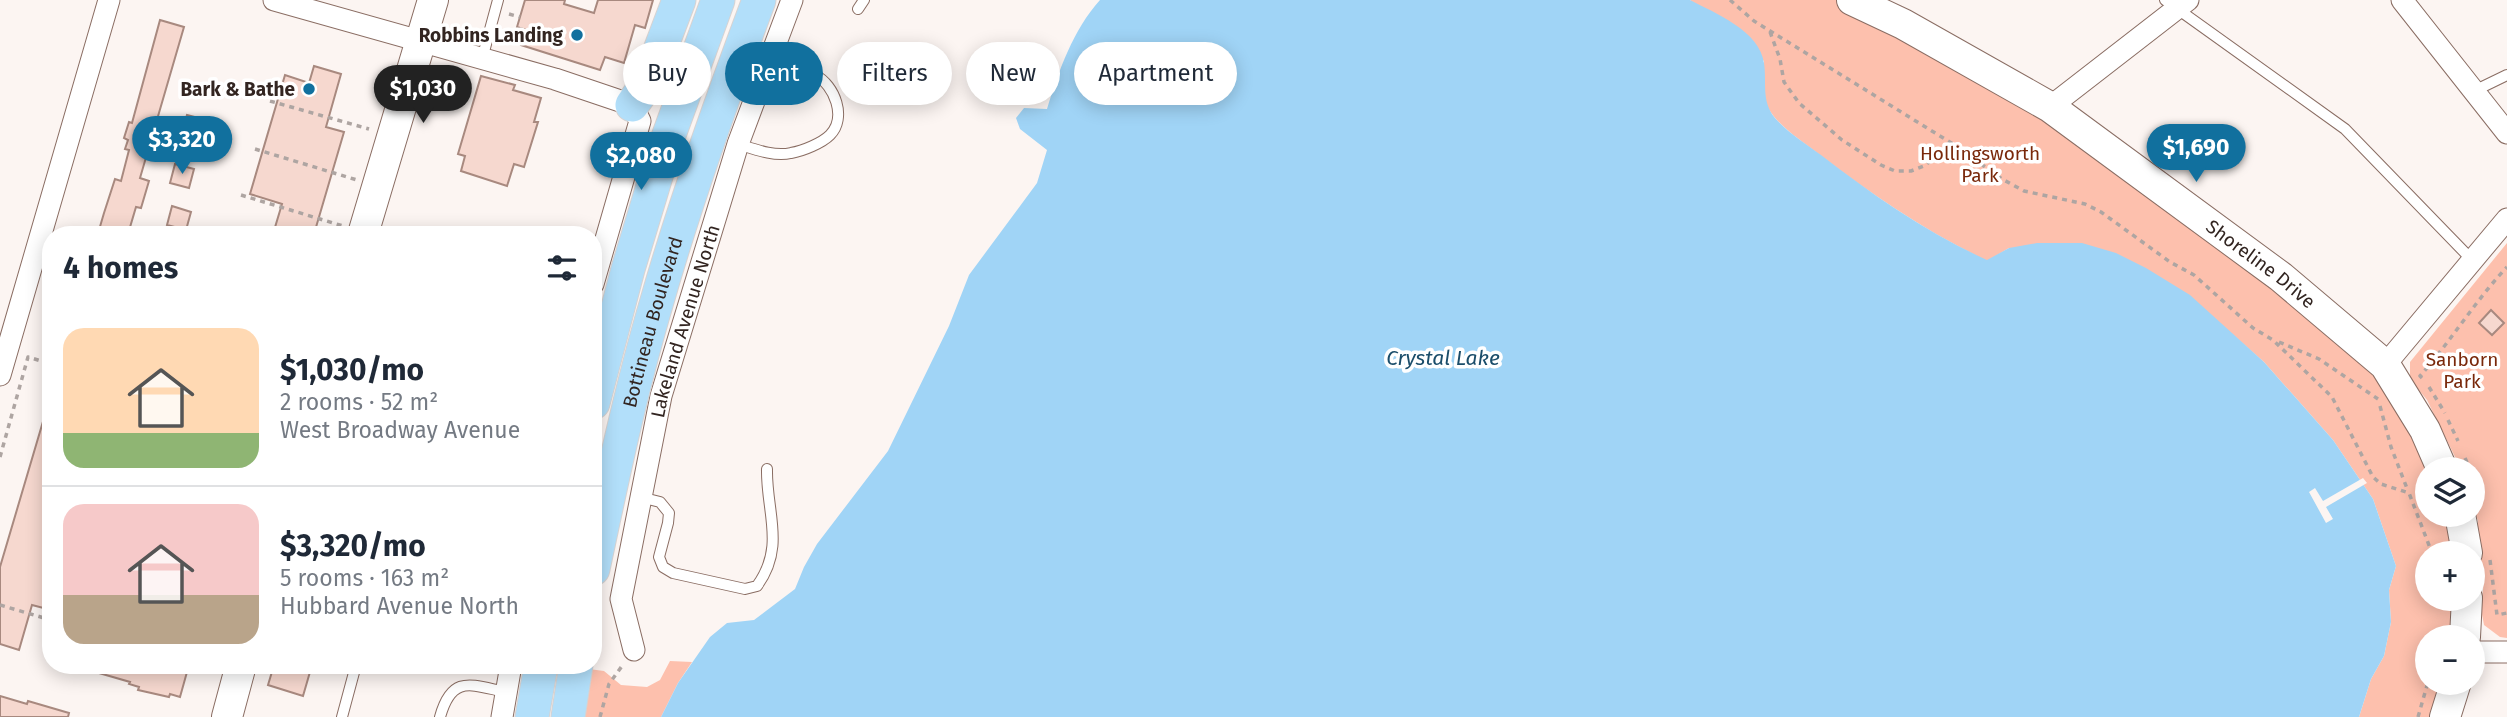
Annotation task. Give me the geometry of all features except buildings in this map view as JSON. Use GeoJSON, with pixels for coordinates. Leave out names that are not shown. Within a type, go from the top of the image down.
{"type":"FeatureCollection","features":[{"type":"Feature","properties":{"kind":"main road"},"geometry":{"type":"LineString","coordinates":[[663,42],[679,0]]}},
{"type":"Feature","properties":{"kind":"main road","name":"Bottineau Boulevard"},"geometry":{"type":"LineString","coordinates":[[602,370],[666,143],[718,0]]}},
{"type":"Feature","properties":{"kind":"main road","name":"Bottineau Boulevard"},"geometry":{"type":"LineString","coordinates":[[602,526],[615,463],[657,301],[693,183],[759,0]]}},
{"type":"Feature","properties":{"kind":"main road"},"geometry":{"type":"LineString","coordinates":[[532,717],[539,674]]}},
{"type":"Feature","properties":{"kind":"main road"},"geometry":{"type":"LineString","coordinates":[[568,717],[575,674]]}},
{"type":"Feature","properties":{"kind":"street"},"geometry":{"type":"LineString","coordinates":[[43,226],[109,0]]}},
{"type":"Feature","properties":{"kind":"street"},"geometry":{"type":"LineString","coordinates":[[274,0],[555,79],[623,102]]}},
{"type":"Feature","properties":{"kind":"street"},"geometry":{"type":"LineString","coordinates":[[356,226],[421,42],[433,0]]}},
{"type":"Feature","properties":{"kind":"street","name":"Lakeland Avenue North"},"geometry":{"type":"LineString","coordinates":[[776,42],[792,0]]}},
{"type":"Feature","properties":{"kind":"street","name":"Shoreline Drive"},"geometry":{"type":"LineString","coordinates":[[1852,0],[1903,24],[2050,107],[2281,277],[2385,365],[2425,430],[2437,457]]}},
{"type":"Feature","properties":{"kind":"street"},"geometry":{"type":"LineString","coordinates":[[2402,0],[2507,133]]}},
{"type":"Feature","properties":{"kind":"street"},"geometry":{"type":"LineString","coordinates":[[2050,107],[2177,3]]}},
{"type":"Feature","properties":{"kind":"street"},"geometry":{"type":"LineString","coordinates":[[602,253],[640,121],[632,105]]}},
{"type":"Feature","properties":{"kind":"street","name":"Lakeland Avenue North"},"geometry":{"type":"LineString","coordinates":[[634,650],[621,599],[661,396],[752,105]]}},
{"type":"Feature","properties":{"kind":"street"},"geometry":{"type":"LineString","coordinates":[[2385,365],[2507,219]]}},
{"type":"Feature","properties":{"kind":"street"},"geometry":{"type":"LineString","coordinates":[[0,375],[42,231]]}},
{"type":"Feature","properties":{"kind":"street"},"geometry":{"type":"LineString","coordinates":[[2485,652],[2507,652]]}},
{"type":"Feature","properties":{"kind":"street"},"geometry":{"type":"LineString","coordinates":[[227,717],[239,674]]}},
{"type":"Feature","properties":{"kind":"street"},"geometry":{"type":"LineString","coordinates":[[502,717],[509,674]]}},
{"type":"Feature","properties":{"kind":"street"},"geometry":{"type":"LineString","coordinates":[[2445,717],[2452,695]]}},
{"type":"Feature","properties":{"kind":"lane"},"geometry":{"type":"LineString","coordinates":[[482,59],[498,0]]}},
{"type":"Feature","properties":{"kind":"lane"},"geometry":{"type":"LineString","coordinates":[[2177,3],[2345,129],[2472,260]]}},
{"type":"Feature","properties":{"kind":"lane"},"geometry":{"type":"LineString","coordinates":[[2474,90],[2507,75]]}},
{"type":"Feature","properties":{"kind":"lane"},"geometry":{"type":"LineString","coordinates":[[738,144],[762,151],[792,153],[830,136],[837,124],[838,113],[836,99],[823,82]]}},
{"type":"Feature","properties":{"kind":"lane"},"geometry":{"type":"LineString","coordinates":[[640,497],[660,502],[669,513],[659,557],[663,567],[673,573],[745,589],[757,586],[771,558],[774,528],[767,469]]}},
{"type":"Feature","properties":{"kind":"lane"},"geometry":{"type":"LineString","coordinates":[[342,717],[354,674]]}},
{"type":"Feature","properties":{"kind":"lane"},"geometry":{"type":"LineString","coordinates":[[440,717],[448,694],[461,686],[506,692]]}},
{"type":"Feature","properties":{"kind":"path"},"geometry":{"type":"LineString","coordinates":[[1730,0],[1770,30],[2024,191],[2085,204],[2101,212],[2171,262],[2194,275],[2253,328],[2273,340],[2319,359],[2379,400],[2391,447],[2427,541]]}},
{"type":"Feature","properties":{"kind":"path"},"geometry":{"type":"LineString","coordinates":[[1770,30],[1780,59],[1784,82],[1799,103],[1842,140],[1881,166],[1895,171],[1910,171],[1924,166],[1953,144]]}},
{"type":"Feature","properties":{"kind":"path"},"geometry":{"type":"LineString","coordinates":[[270,101],[372,130]]}},
{"type":"Feature","properties":{"kind":"path"},"geometry":{"type":"LineString","coordinates":[[255,149],[359,180]]}},
{"type":"Feature","properties":{"kind":"path"},"geometry":{"type":"LineString","coordinates":[[241,195],[338,226]]}},
{"type":"Feature","properties":{"kind":"path"},"geometry":{"type":"LineString","coordinates":[[2420,376],[2481,296],[2507,267]]}},
{"type":"Feature","properties":{"kind":"path"},"geometry":{"type":"LineString","coordinates":[[2273,340],[2332,397],[2371,478],[2395,490],[2409,493]]}},
{"type":"Feature","properties":{"kind":"path"},"geometry":{"type":"LineString","coordinates":[[0,457],[28,357],[42,361]]}},
{"type":"Feature","properties":{"kind":"path"},"geometry":{"type":"LineString","coordinates":[[0,605],[42,617]]}},
{"type":"Feature","properties":{"kind":"path"},"geometry":{"type":"LineString","coordinates":[[600,717],[609,684],[634,650]]}},
{"type":"Feature","properties":{"kind":"path"},"geometry":{"type":"LineString","coordinates":[[2418,717],[2424,695]]}},
{"type":"Feature","properties":{"kind":"green space","name":"Hollingsworth Park"},"geometry":{"type":"Polygon","coordinates":[[[1690,0],[1852,0],[2050,107],[2385,365],[2422,457],[2415,457],[2415,527],[2462,527],[2465,541],[2415,541],[2415,611],[2466,611],[2466,625],[2415,625],[2415,695],[2452,695],[2445,717],[2359,717],[2371,679],[2384,656],[2391,622],[2389,590],[2396,566],[2373,499],[2333,440],[2264,362],[2231,333],[2009,248],[1987,261],[1943,238],[1840,170],[1779,122],[1768,108],[1764,97],[1764,61],[1690,0]]]}},
{"type":"Feature","properties":{"kind":"green space","name":"Sanborn Park"},"geometry":{"type":"Polygon","coordinates":[[[2507,243],[2507,638],[2500,637],[2484,625],[2481,611],[2485,611],[2485,541],[2478,541],[2478,527],[2485,527],[2485,457],[2455,457],[2427,400],[2410,379],[2410,362],[2507,243]]]}},
{"type":"Feature","properties":{"kind":"green space"},"geometry":{"type":"Polygon","coordinates":[[[670,661],[692,662],[661,717],[582,717],[588,674],[602,674],[604,671],[621,685],[647,687],[660,680],[670,661]]]}},
{"type":"Feature","properties":{"kind":"water","name":"Crystal Lake"},"geometry":{"type":"Polygon","coordinates":[[[1100,0],[1690,0],[1723,17],[1745,32],[1761,52],[1766,98],[1775,118],[1797,138],[1901,212],[1943,238],[1987,260],[2009,248],[2037,243],[2082,243],[2116,253],[2190,295],[2264,362],[2333,440],[2373,499],[2396,566],[2389,590],[2391,622],[2384,656],[2371,679],[2359,717],[661,717],[678,683],[710,637],[727,623],[754,620],[795,589],[817,544],[888,451],[949,326],[969,275],[1037,183],[1047,150],[1020,129],[1016,118],[1024,108],[1047,109],[1048,105],[1060,105],[1060,71],[1075,37],[1100,0]]]}},
{"type":"Feature","properties":{"kind":"pier"},"geometry":{"type":"Polygon","coordinates":[[[2363,478],[2367,483],[2326,507],[2333,519],[2326,523],[2309,492],[2315,488],[2323,501],[2363,478]]]}},
{"type":"Feature","properties":{"kind":"place","name":"Robbins Landing"},"geometry":{"type":"Point","coordinates":[577,35]}},
{"type":"Feature","properties":{"kind":"place","name":"Bark & Bathe"},"geometry":{"type":"Point","coordinates":[309,89]}}]}
